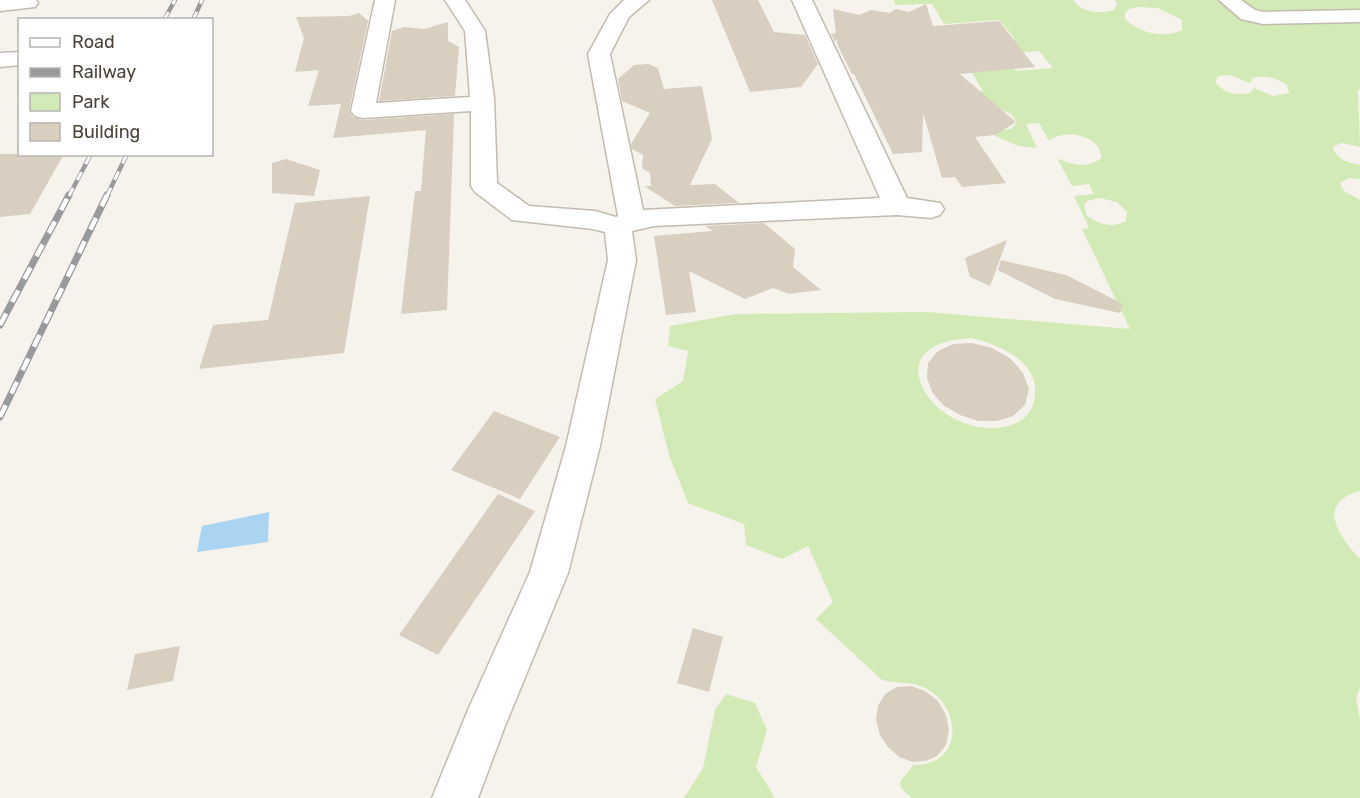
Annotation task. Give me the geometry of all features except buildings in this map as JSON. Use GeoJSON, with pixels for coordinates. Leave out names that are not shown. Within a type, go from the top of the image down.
{"type":"FeatureCollection","features":[{"type":"Feature","properties":{"kind":"lane"},"geometry":{"type":"LineString","coordinates":[[385,0],[363,111],[482,103]]}},
{"type":"Feature","properties":{"kind":"lane"},"geometry":{"type":"LineString","coordinates":[[455,0],[475,31],[482,103],[484,186],[522,214],[625,224],[897,206],[932,209]]}},
{"type":"Feature","properties":{"kind":"lane"},"geometry":{"type":"LineString","coordinates":[[455,798],[483,725],[549,573],[583,446],[622,260],[625,224],[599,54],[620,14],[639,0]]}},
{"type":"Feature","properties":{"kind":"lane"},"geometry":{"type":"LineString","coordinates":[[802,0],[897,206]]}},
{"type":"Feature","properties":{"kind":"lane"},"geometry":{"type":"LineString","coordinates":[[1228,0],[1248,15],[1263,18],[1360,16]]}},
{"type":"Feature","properties":{"kind":"lane"},"geometry":{"type":"LineString","coordinates":[[0,5],[28,3]]}},
{"type":"Feature","properties":{"kind":"lane"},"geometry":{"type":"LineString","coordinates":[[0,60],[18,58]]}},
{"type":"Feature","properties":{"kind":"green space"},"geometry":{"type":"Polygon","coordinates":[[[894,0],[1073,0],[1086,10],[1103,12],[1114,10],[1117,4],[1114,0],[1226,0],[1246,15],[1360,18],[1360,90],[1358,90],[1360,147],[1341,143],[1333,147],[1340,158],[1360,165],[1360,179],[1349,178],[1340,183],[1344,191],[1360,200],[1360,491],[1346,496],[1338,503],[1335,521],[1339,531],[1360,559],[1360,688],[1356,698],[1360,720],[1360,798],[912,798],[901,788],[900,782],[913,765],[929,763],[941,756],[949,747],[952,722],[939,698],[922,686],[882,680],[816,619],[833,602],[808,546],[782,559],[746,545],[744,524],[688,503],[669,455],[655,399],[683,381],[688,351],[668,346],[670,326],[736,314],[926,312],[1130,329],[1082,229],[1089,228],[1074,196],[1094,194],[1089,184],[1072,186],[1057,158],[1074,164],[1091,164],[1101,158],[1096,144],[1081,136],[1072,135],[1055,137],[1049,141],[1039,123],[1026,124],[1037,148],[1018,146],[991,134],[999,130],[1011,129],[1017,122],[1011,114],[964,93],[983,91],[969,67],[982,42],[1015,39],[999,20],[944,24],[932,4],[895,5],[894,0]],[[1158,8],[1129,9],[1125,13],[1125,19],[1144,31],[1167,34],[1182,30],[1182,20],[1158,8]],[[1039,51],[1003,54],[1016,71],[1053,68],[1039,51]],[[1230,75],[1218,76],[1215,82],[1222,89],[1231,93],[1250,93],[1254,88],[1273,96],[1289,93],[1287,85],[1271,78],[1253,78],[1250,83],[1230,75]],[[1100,198],[1087,201],[1084,205],[1087,216],[1101,223],[1116,225],[1126,221],[1127,212],[1117,202],[1100,198]],[[971,338],[950,341],[931,348],[924,354],[918,372],[921,384],[937,407],[962,422],[991,428],[1005,427],[1026,416],[1033,404],[1035,388],[1026,366],[1006,351],[983,341],[971,338]]]}},
{"type":"Feature","properties":{"kind":"green space"},"geometry":{"type":"Polygon","coordinates":[[[1230,0],[1360,0],[1360,15],[1264,17],[1230,0]]]}},
{"type":"Feature","properties":{"kind":"green space"},"geometry":{"type":"Polygon","coordinates":[[[726,694],[755,703],[767,730],[756,767],[775,798],[684,798],[703,768],[715,710],[726,694]]]}},
{"type":"Feature","properties":{"kind":"water"},"geometry":{"type":"Polygon","coordinates":[[[269,512],[268,542],[197,552],[202,526],[269,512]]]}},
{"type":"Feature","properties":{"kind":"railway"},"geometry":{"type":"LineString","coordinates":[[165,18],[175,0]]}},
{"type":"Feature","properties":{"kind":"railway"},"geometry":{"type":"LineString","coordinates":[[194,18],[202,0]]}},
{"type":"Feature","properties":{"kind":"railway"},"geometry":{"type":"LineString","coordinates":[[69,196],[90,156]]}},
{"type":"Feature","properties":{"kind":"railway"},"geometry":{"type":"LineString","coordinates":[[107,196],[126,156]]}},
{"type":"Feature","properties":{"kind":"railway"},"geometry":{"type":"LineString","coordinates":[[0,325],[69,195]]}},
{"type":"Feature","properties":{"kind":"railway"},"geometry":{"type":"LineString","coordinates":[[0,417],[107,195]]}}]}
